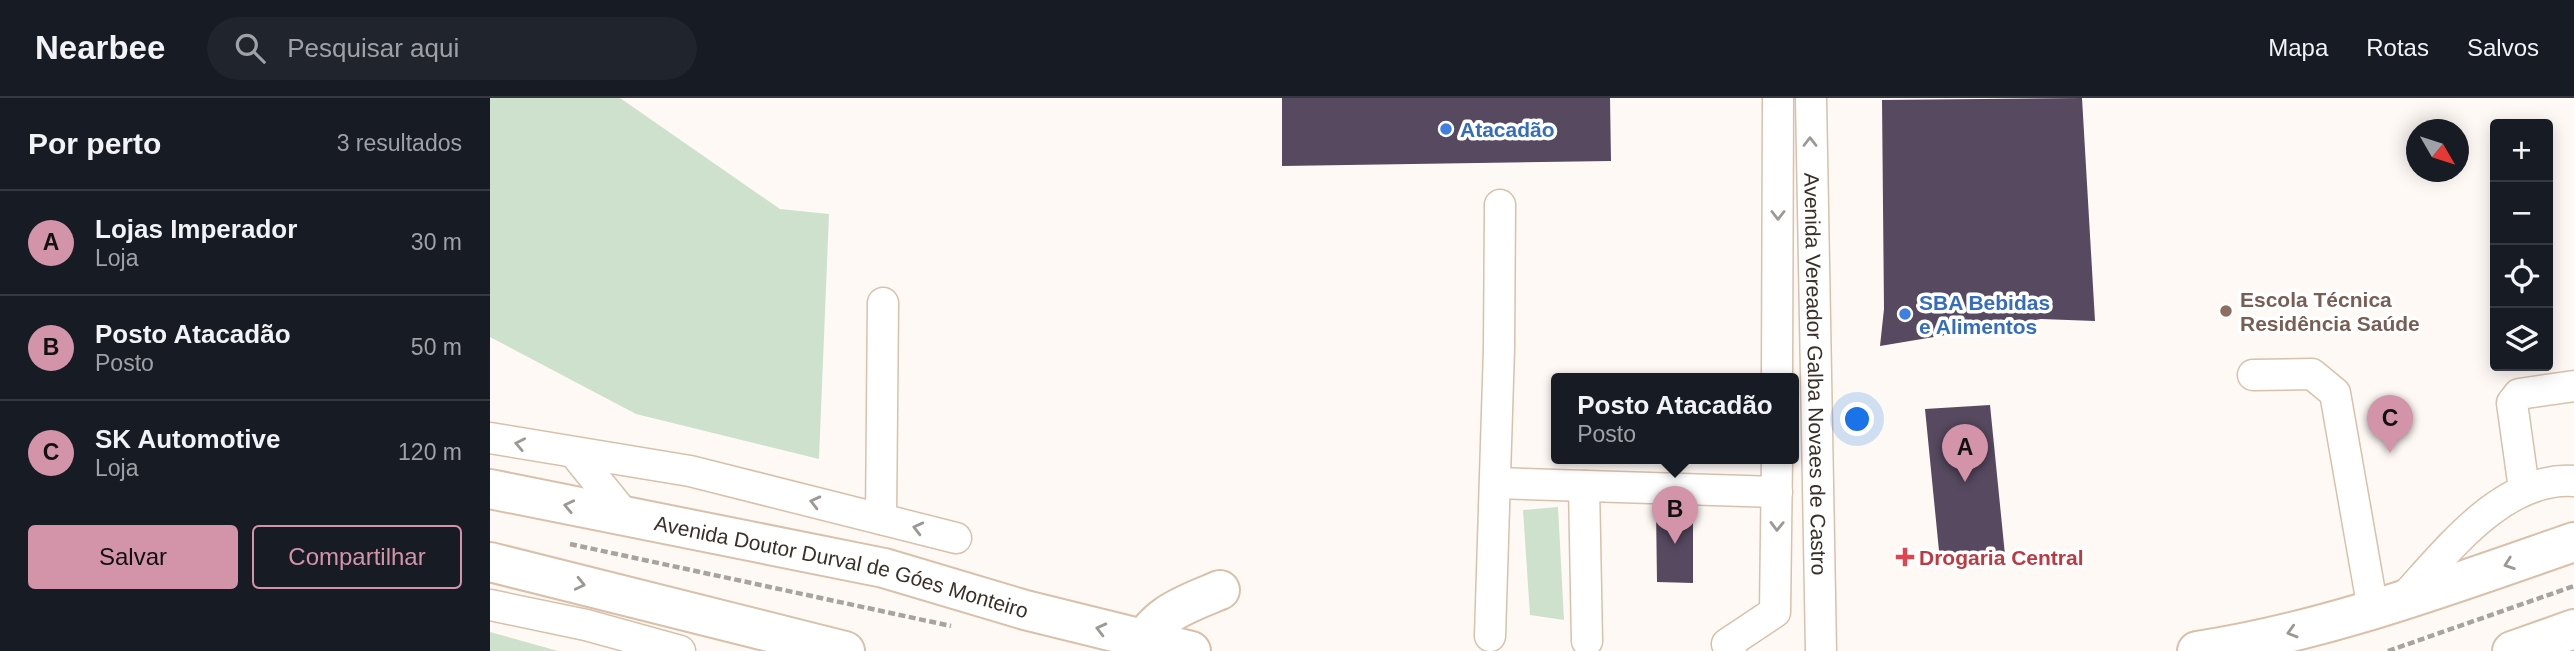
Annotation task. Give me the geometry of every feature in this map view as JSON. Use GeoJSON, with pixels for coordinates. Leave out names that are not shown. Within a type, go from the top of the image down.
{"type":"FeatureCollection","features":[{"type":"Feature","properties":{"kind":"highway","name":"Avenida Doutor Durval de Góes Monteiro"},"geometry":{"type":"LineString","coordinates":[[490,489],[627,519],[884,568],[1140,645],[1191,651]]}},
{"type":"Feature","properties":{"kind":"highway"},"geometry":{"type":"LineString","coordinates":[[2197,651],[2261,641],[2387,606],[2574,542]]}},
{"type":"Feature","properties":{"kind":"highway"},"geometry":{"type":"LineString","coordinates":[[490,562],[845,651]]}},
{"type":"Feature","properties":{"kind":"highway"},"geometry":{"type":"LineString","coordinates":[[1140,645],[1168,612],[1220,590]]}},
{"type":"Feature","properties":{"kind":"highway"},"geometry":{"type":"LineString","coordinates":[[2512,651],[2574,629]]}},
{"type":"Feature","properties":{"kind":"street","name":"Avenida Vereador Galba Novaes de Castro"},"geometry":{"type":"LineString","coordinates":[[1777,373],[1778,98]]}},
{"type":"Feature","properties":{"kind":"street","name":"Avenida Vereador Galba Novaes de Castro"},"geometry":{"type":"LineString","coordinates":[[1811,98],[1821,651]]}},
{"type":"Feature","properties":{"kind":"street"},"geometry":{"type":"LineString","coordinates":[[1490,636],[1496,483],[1500,205]]}},
{"type":"Feature","properties":{"kind":"street"},"geometry":{"type":"LineString","coordinates":[[881,519],[883,303]]}},
{"type":"Feature","properties":{"kind":"street"},"geometry":{"type":"LineString","coordinates":[[2253,375],[2312,374],[2335,393],[2387,606]]}},
{"type":"Feature","properties":{"kind":"street"},"geometry":{"type":"LineString","coordinates":[[2524,489],[2512,403],[2519,394],[2574,386]]}},
{"type":"Feature","properties":{"kind":"street"},"geometry":{"type":"LineString","coordinates":[[490,438],[690,471],[956,538]]}},
{"type":"Feature","properties":{"kind":"street"},"geometry":{"type":"LineString","coordinates":[[576,454],[627,519]]}},
{"type":"Feature","properties":{"kind":"street","name":"Avenida Vereador Galba Novaes de Castro"},"geometry":{"type":"LineString","coordinates":[[1731,651],[1727,644],[1774,612],[1777,464]]}},
{"type":"Feature","properties":{"kind":"street"},"geometry":{"type":"LineString","coordinates":[[2387,606],[2472,524],[2524,489],[2563,480],[2574,481]]}},
{"type":"Feature","properties":{"kind":"street"},"geometry":{"type":"LineString","coordinates":[[1496,483],[1777,492]]}},
{"type":"Feature","properties":{"kind":"street"},"geometry":{"type":"LineString","coordinates":[[1584,486],[1587,641]]}},
{"type":"Feature","properties":{"kind":"street"},"geometry":{"type":"LineString","coordinates":[[490,605],[586,625],[680,651]]}},
{"type":"Feature","properties":{"kind":"path"},"geometry":{"type":"LineString","coordinates":[[557,541],[956,627]]}},
{"type":"Feature","properties":{"kind":"path"},"geometry":{"type":"LineString","coordinates":[[2388,651],[2574,586]]}},
{"type":"Feature","properties":{"kind":"green space"},"geometry":{"type":"Polygon","coordinates":[[[490,98],[620,98],[780,209],[829,214],[819,459],[636,414],[490,337],[490,98]]]}},
{"type":"Feature","properties":{"kind":"green space"},"geometry":{"type":"Polygon","coordinates":[[[1558,507],[1564,620],[1530,615],[1523,510],[1558,507]]]}},
{"type":"Feature","properties":{"kind":"green space"},"geometry":{"type":"Polygon","coordinates":[[[490,632],[558,651],[490,651],[490,632]]]}},
{"type":"Feature","properties":{"kind":"building","name":"Atacadão"},"geometry":{"type":"Polygon","coordinates":[[[1282,98],[1610,98],[1611,161],[1282,166],[1282,98]]]}},
{"type":"Feature","properties":{"kind":"building"},"geometry":{"type":"Polygon","coordinates":[[[2082,98],[2095,321],[2041,319],[1880,346],[1884,309],[1882,100],[2082,98]]]}},
{"type":"Feature","properties":{"kind":"building"},"geometry":{"type":"Polygon","coordinates":[[[1990,405],[2005,555],[1940,561],[1925,409],[1990,405]]]}},
{"type":"Feature","properties":{"kind":"building"},"geometry":{"type":"Polygon","coordinates":[[[1693,505],[1693,583],[1657,582],[1656,507],[1693,505]]]}},
{"type":"Feature","properties":{"kind":"place","name":"Atacadão"},"geometry":{"type":"Point","coordinates":[1446,129]}},
{"type":"Feature","properties":{"kind":"place","name":"Escola Técnica Residência Saúde"},"geometry":{"type":"Point","coordinates":[2226,311]}},
{"type":"Feature","properties":{"kind":"place","name":"SBA Bebidas e Alimentos"},"geometry":{"type":"Point","coordinates":[1905,314]}},
{"type":"Feature","properties":{"kind":"place","name":"SK Automotive"},"geometry":{"type":"Point","coordinates":[2390,453]}},
{"type":"Feature","properties":{"kind":"place","name":"Lojas Imperador"},"geometry":{"type":"Point","coordinates":[1965,482]}},
{"type":"Feature","properties":{"kind":"place","name":"Posto Atacadão"},"geometry":{"type":"Point","coordinates":[1675,544]}},
{"type":"Feature","properties":{"kind":"place","name":"Drogaria Central"},"geometry":{"type":"Point","coordinates":[1905,557]}}]}
